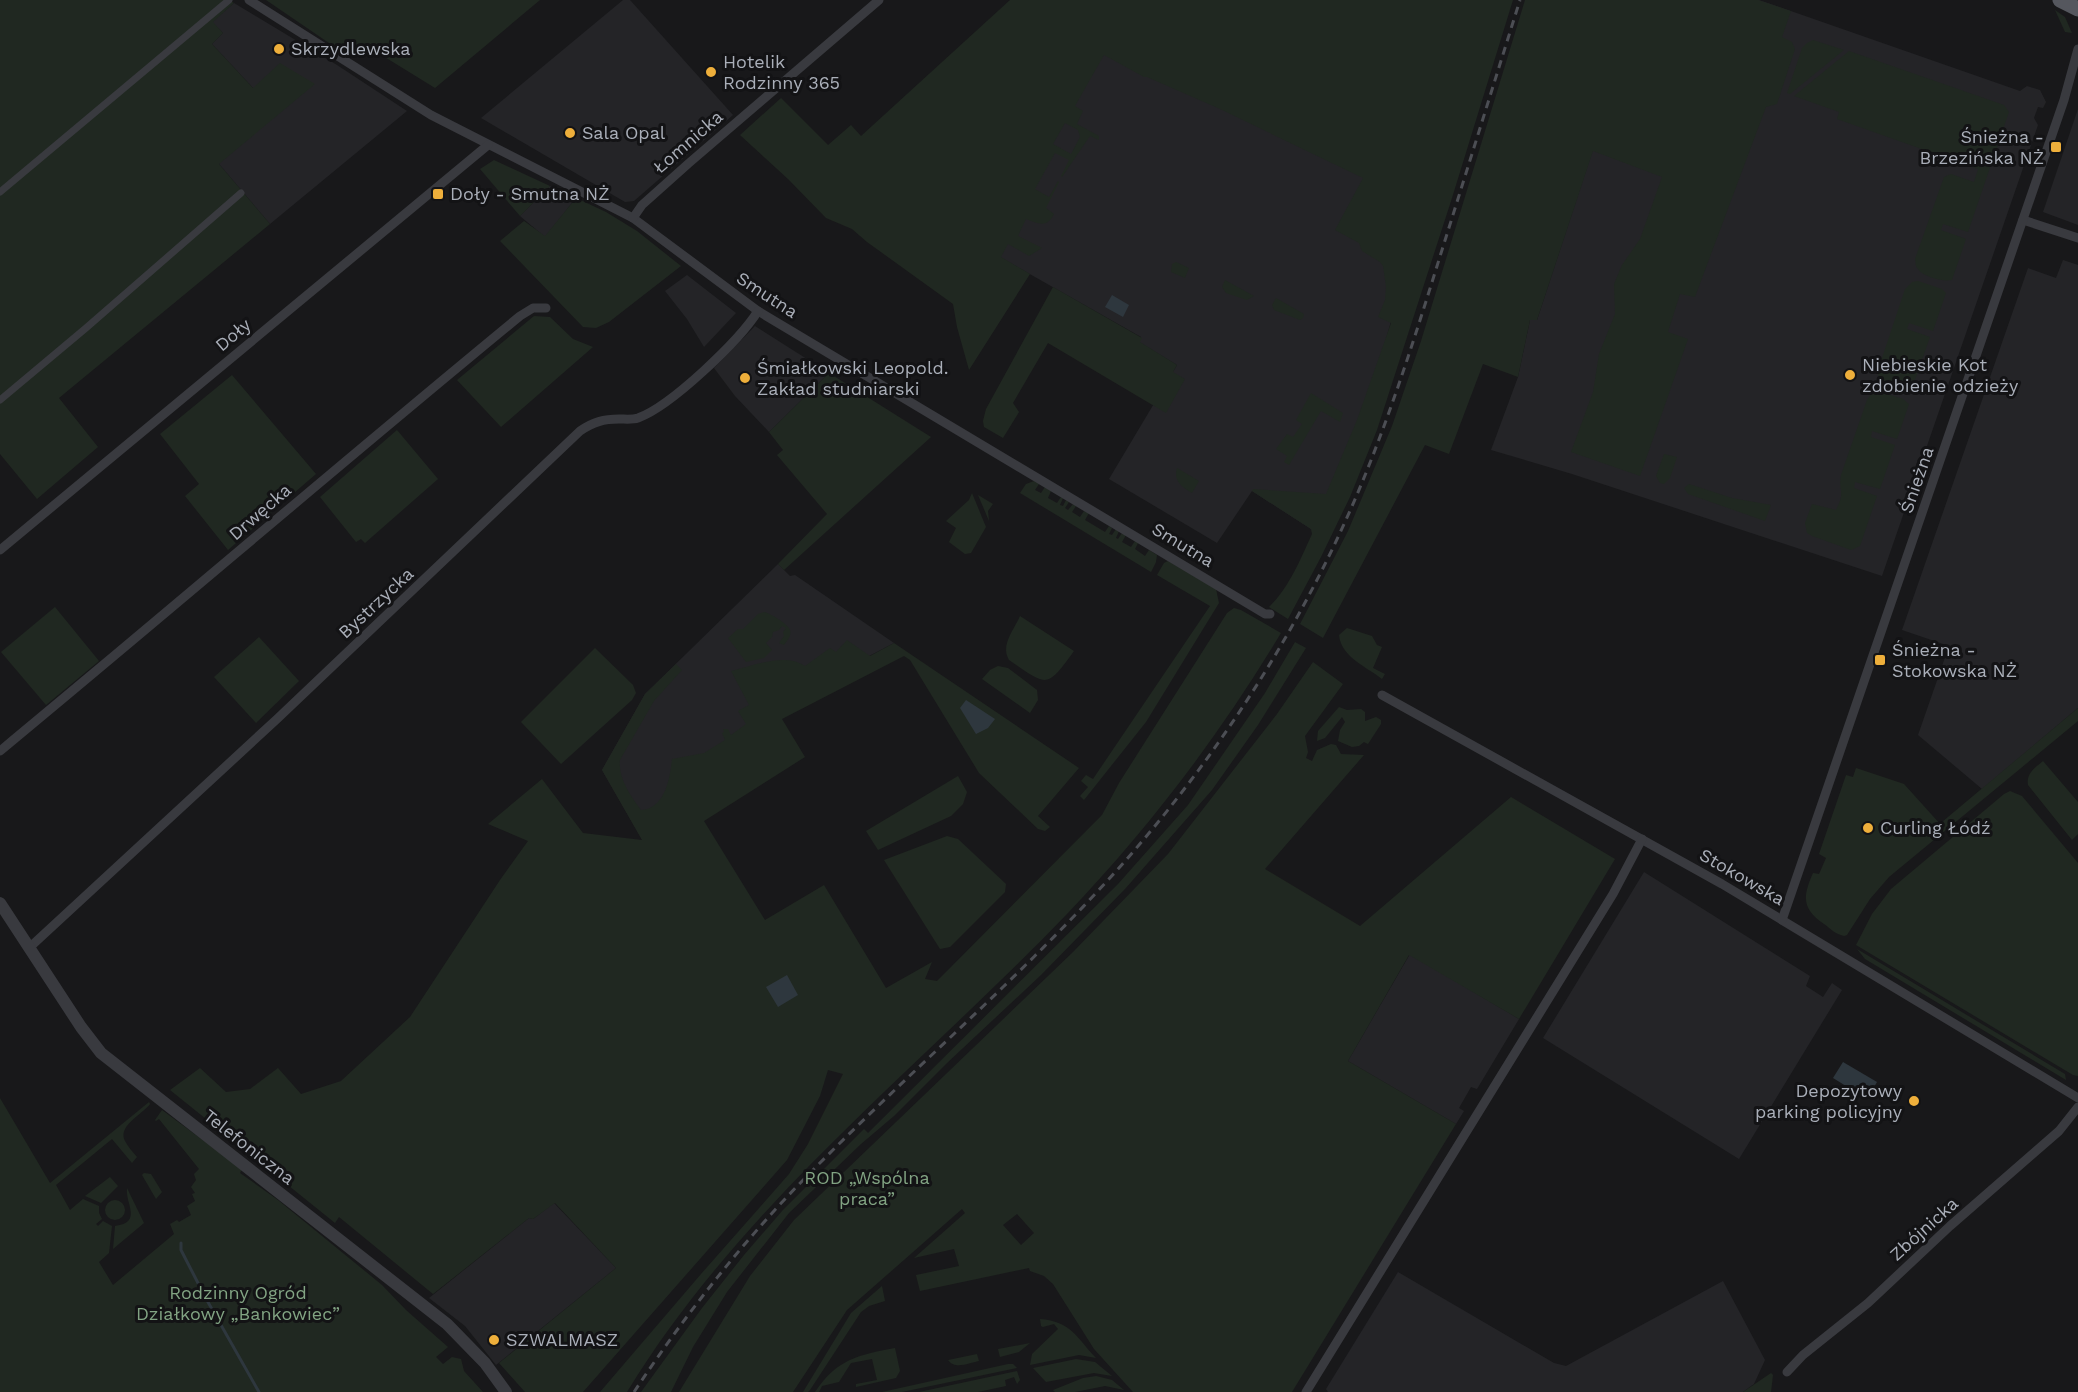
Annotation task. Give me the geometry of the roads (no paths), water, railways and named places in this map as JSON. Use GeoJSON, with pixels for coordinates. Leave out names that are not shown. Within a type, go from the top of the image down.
{"type":"FeatureCollection","features":[{"type":"Feature","properties":{"kind":"main road"},"geometry":{"type":"LineString","coordinates":[[2060,0],[2078,9]]}},
{"type":"Feature","properties":{"kind":"street"},"geometry":{"type":"LineString","coordinates":[[0,192],[229,0]]}},
{"type":"Feature","properties":{"kind":"street","name":"Smutna"},"geometry":{"type":"LineString","coordinates":[[249,0],[420,108],[633,218],[758,311],[1265,614],[1270,614]]}},
{"type":"Feature","properties":{"kind":"street","name":"Łomnicka"},"geometry":{"type":"LineString","coordinates":[[633,218],[642,205],[689,163],[879,0]]}},
{"type":"Feature","properties":{"kind":"street","name":"Śnieżna"},"geometry":{"type":"LineString","coordinates":[[1782,920],[2064,100],[2078,49]]}},
{"type":"Feature","properties":{"kind":"street","name":"Doły"},"geometry":{"type":"LineString","coordinates":[[0,550],[488,145]]}},
{"type":"Feature","properties":{"kind":"street"},"geometry":{"type":"LineString","coordinates":[[0,400],[241,193]]}},
{"type":"Feature","properties":{"kind":"street"},"geometry":{"type":"LineString","coordinates":[[2023,220],[2078,238]]}},
{"type":"Feature","properties":{"kind":"street","name":"Drwęcka"},"geometry":{"type":"LineString","coordinates":[[0,752],[520,316],[533,308],[546,308]]}},
{"type":"Feature","properties":{"kind":"street","name":"Bystrzycka"},"geometry":{"type":"LineString","coordinates":[[29,948],[284,712],[580,430],[599,420],[635,419],[657,410],[726,348],[758,311]]}},
{"type":"Feature","properties":{"kind":"street","name":"Stokowska"},"geometry":{"type":"LineString","coordinates":[[1382,695],[1782,920],[2078,1098]]}},
{"type":"Feature","properties":{"kind":"street"},"geometry":{"type":"LineString","coordinates":[[1306,1392],[1613,894],[1642,840]]}},
{"type":"Feature","properties":{"kind":"street","name":"Telefoniczna"},"geometry":{"type":"LineString","coordinates":[[0,903],[89,1039],[107,1059],[447,1324],[485,1363],[506,1392]]}},
{"type":"Feature","properties":{"kind":"street","name":"Zbójnicka"},"geometry":{"type":"LineString","coordinates":[[1787,1372],[1803,1355],[1868,1303],[1950,1226],[2059,1131],[2078,1107]]}},
{"type":"Feature","properties":{"kind":"waterway"},"geometry":{"type":"LineString","coordinates":[[181,1243],[181,1250],[199,1285]]}},
{"type":"Feature","properties":{"kind":"waterway"},"geometry":{"type":"LineString","coordinates":[[200,1288],[259,1392]]}},
{"type":"Feature","properties":{"kind":"railway"},"geometry":{"type":"LineString","coordinates":[[634,1392],[716,1279],[784,1200],[847,1136],[1049,942],[1126,860],[1194,777],[1255,688],[1310,594],[1334,546],[1380,436],[1422,313],[1520,0]]}},
{"type":"Feature","properties":{"kind":"place","name":"Skrzydlewska"},"geometry":{"type":"Point","coordinates":[279,49]}},
{"type":"Feature","properties":{"kind":"place","name":"Hotelik Rodzinny 365"},"geometry":{"type":"Point","coordinates":[711,72]}},
{"type":"Feature","properties":{"kind":"place","name":"Sala Opal"},"geometry":{"type":"Point","coordinates":[570,133]}},
{"type":"Feature","properties":{"kind":"place","name":"Śnieżna - Brzezińska NŻ"},"geometry":{"type":"Point","coordinates":[2056,147]}},
{"type":"Feature","properties":{"kind":"place","name":"Doły - Smutna NŻ"},"geometry":{"type":"Point","coordinates":[438,194]}},
{"type":"Feature","properties":{"kind":"place","name":"Niebieskie Kot zdobienie odzieży"},"geometry":{"type":"Point","coordinates":[1850,375]}},
{"type":"Feature","properties":{"kind":"place","name":"Śmiałkowski Leopold. Zakład studniarski"},"geometry":{"type":"Point","coordinates":[745,378]}},
{"type":"Feature","properties":{"kind":"place","name":"Śnieżna - Stokowska NŻ"},"geometry":{"type":"Point","coordinates":[1880,660]}},
{"type":"Feature","properties":{"kind":"place","name":"Curling Łódź"},"geometry":{"type":"Point","coordinates":[1868,828]}},
{"type":"Feature","properties":{"kind":"place","name":"Depozytowy parking policyjny"},"geometry":{"type":"Point","coordinates":[1914,1101]}},
{"type":"Feature","properties":{"kind":"place","name":"SZWALMASZ"},"geometry":{"type":"Point","coordinates":[494,1340]}},
{"type":"Feature","properties":{"kind":"park label","name":"ROD „Wspólna praca”"},"geometry":{"type":"Point","coordinates":[867,1188]}},
{"type":"Feature","properties":{"kind":"park label","name":"Rodzinny Ogród Działkowy „Bankowiec”"},"geometry":{"type":"Point","coordinates":[238,1303]}}]}
